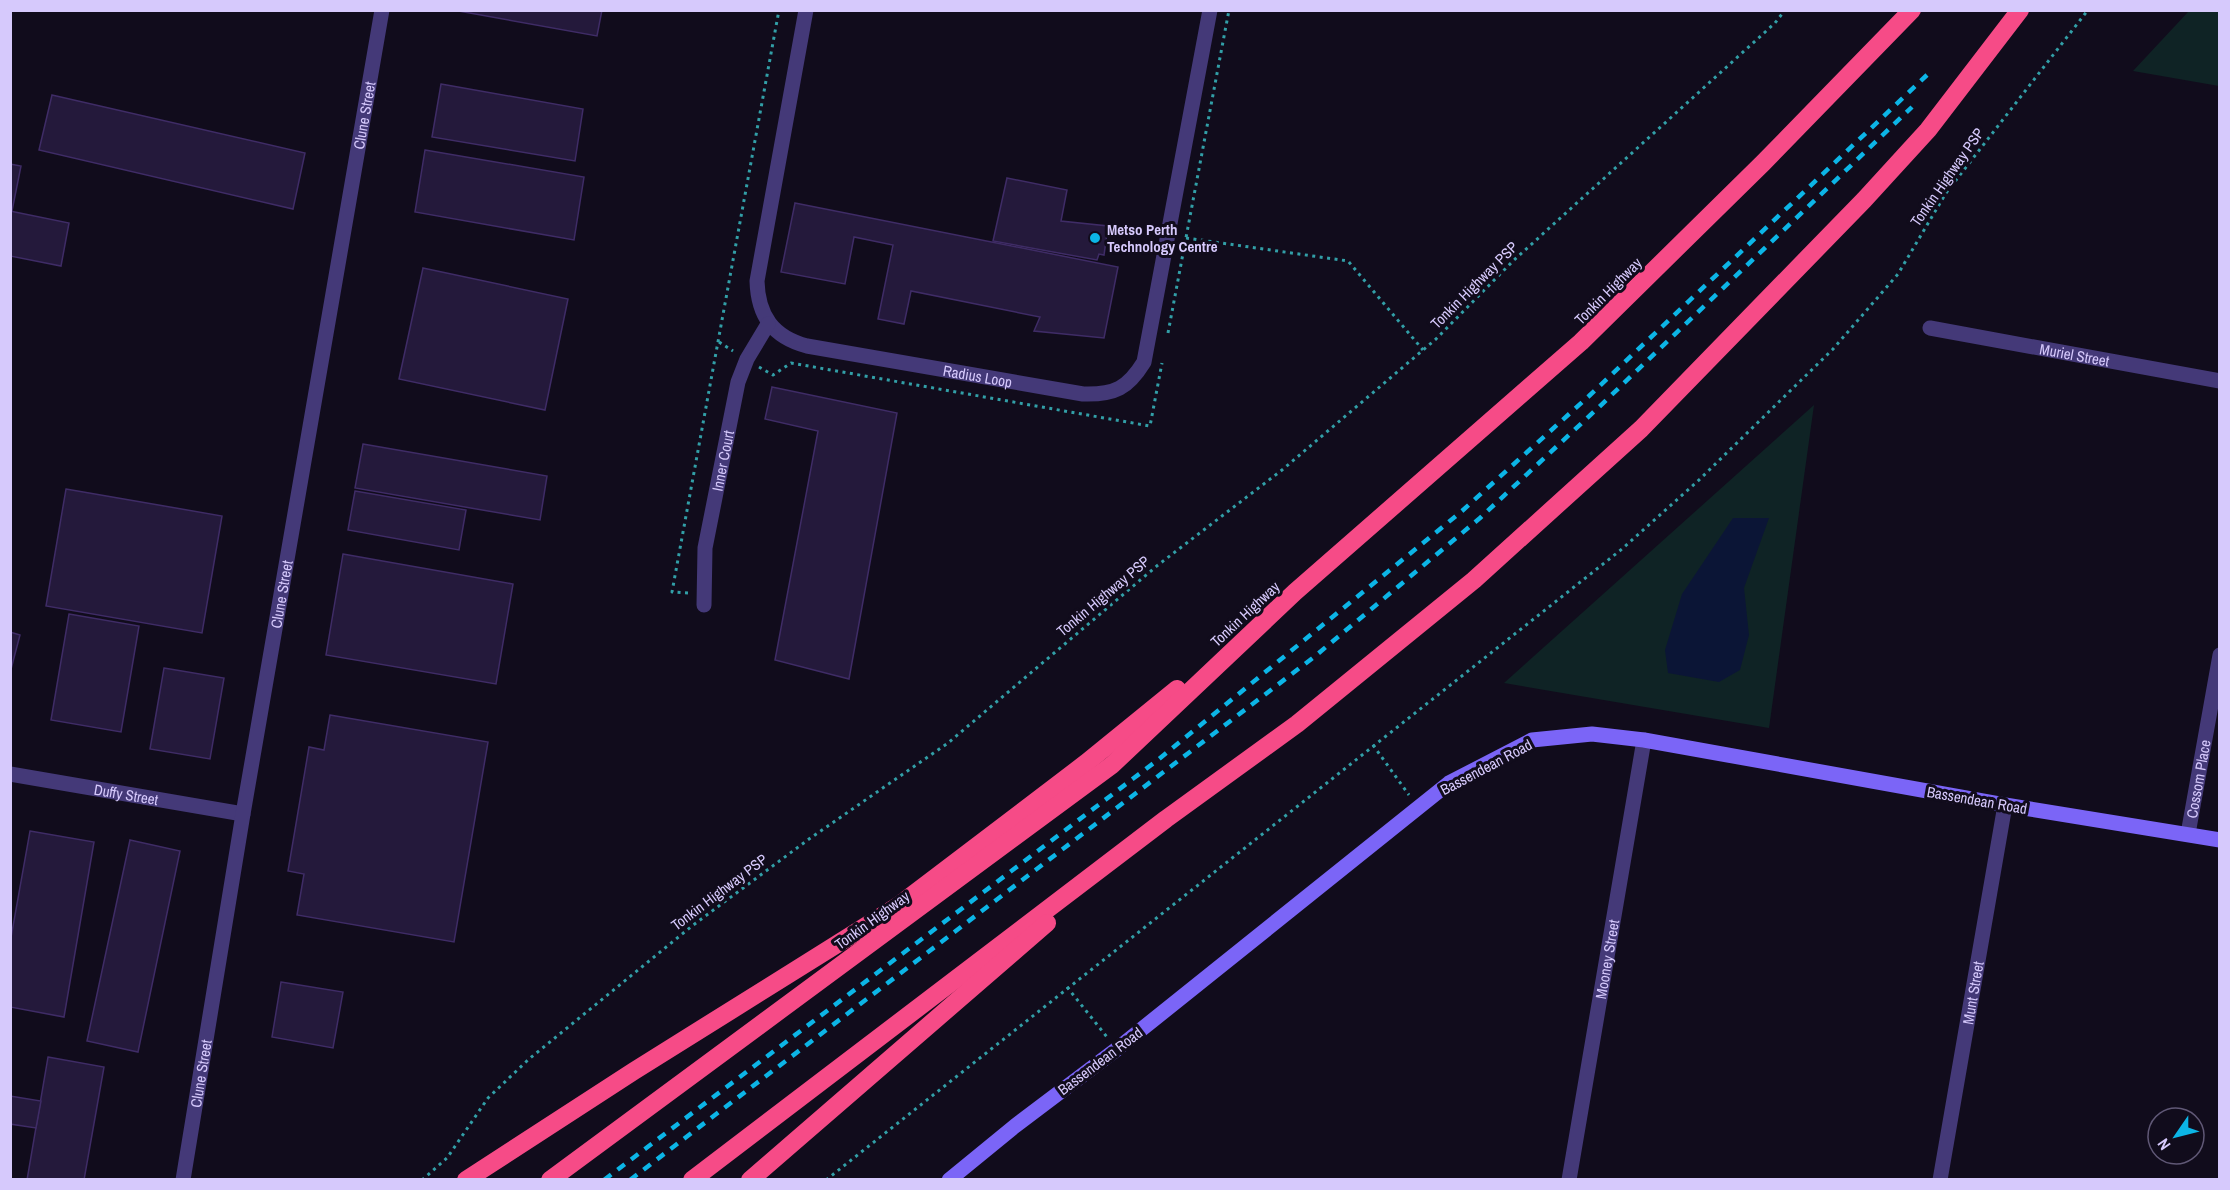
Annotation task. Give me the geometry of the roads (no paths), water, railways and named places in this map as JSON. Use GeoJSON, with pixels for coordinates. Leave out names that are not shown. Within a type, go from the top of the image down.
{"type":"FeatureCollection","features":[{"type":"Feature","properties":{"kind":"highway","name":"Tonkin Highway"},"geometry":{"type":"LineString","coordinates":[[550,1179],[1112,765],[1295,592],[1581,342],[1763,163],[1912,10]]}},
{"type":"Feature","properties":{"kind":"highway"},"geometry":{"type":"LineString","coordinates":[[692,1179],[1166,819],[1297,724],[1474,580],[1624,445],[1864,201],[1928,130],[2020,10]]}},
{"type":"Feature","properties":{"kind":"highway"},"geometry":{"type":"LineString","coordinates":[[466,1179],[898,906],[1086,763],[1295,592]]}},
{"type":"Feature","properties":{"kind":"highway"},"geometry":{"type":"LineString","coordinates":[[750,1179],[1166,819]]}},
{"type":"Feature","properties":{"kind":"street","name":"Clune Street"},"geometry":{"type":"LineString","coordinates":[[183,1179],[243,814],[382,10]]}},
{"type":"Feature","properties":{"kind":"street"},"geometry":{"type":"LineString","coordinates":[[768,324],[757,293],[758,275],[806,10]]}},
{"type":"Feature","properties":{"kind":"street","name":"Radius Loop"},"geometry":{"type":"LineString","coordinates":[[768,324],[791,342],[807,346],[1083,394],[1112,392],[1133,379],[1144,362],[1210,10]]}},
{"type":"Feature","properties":{"kind":"street","name":"Inner Court"},"geometry":{"type":"LineString","coordinates":[[703,599],[705,548],[738,382],[747,359],[768,324]]}},
{"type":"Feature","properties":{"kind":"street","name":"Muriel Street"},"geometry":{"type":"LineString","coordinates":[[1930,328],[2220,381]]}},
{"type":"Feature","properties":{"kind":"street","name":"Cossom Place"},"geometry":{"type":"LineString","coordinates":[[2188,834],[2220,655]]}},
{"type":"Feature","properties":{"kind":"street","name":"Bassendean Road"},"geometry":{"type":"LineString","coordinates":[[949,1179],[1117,1049],[1449,783],[1532,740],[1592,734],[1644,740],[2005,805],[2220,840]]}},
{"type":"Feature","properties":{"kind":"street","name":"Mooney Street"},"geometry":{"type":"LineString","coordinates":[[1569,1179],[1644,740]]}},
{"type":"Feature","properties":{"kind":"street","name":"Duffy Street"},"geometry":{"type":"LineString","coordinates":[[10,774],[243,814]]}},
{"type":"Feature","properties":{"kind":"street","name":"Munt Street"},"geometry":{"type":"LineString","coordinates":[[1940,1179],[2005,805]]}},
{"type":"Feature","properties":{"kind":"water"},"geometry":{"type":"Polygon","coordinates":[[[1733,518],[1769,518],[1744,588],[1749,635],[1740,670],[1719,682],[1668,673],[1665,650],[1682,594],[1733,518]]]}},
{"type":"Feature","properties":{"kind":"railway"},"geometry":{"type":"LineString","coordinates":[[604,1180],[1159,759],[1462,511],[1589,396],[1927,75]]}},
{"type":"Feature","properties":{"kind":"railway"},"geometry":{"type":"LineString","coordinates":[[630,1180],[1314,657],[1480,518],[1912,107]]}},
{"type":"Feature","properties":{"kind":"place","name":"Metso Perth Technology Centre"},"geometry":{"type":"Point","coordinates":[1095,238]}}]}
